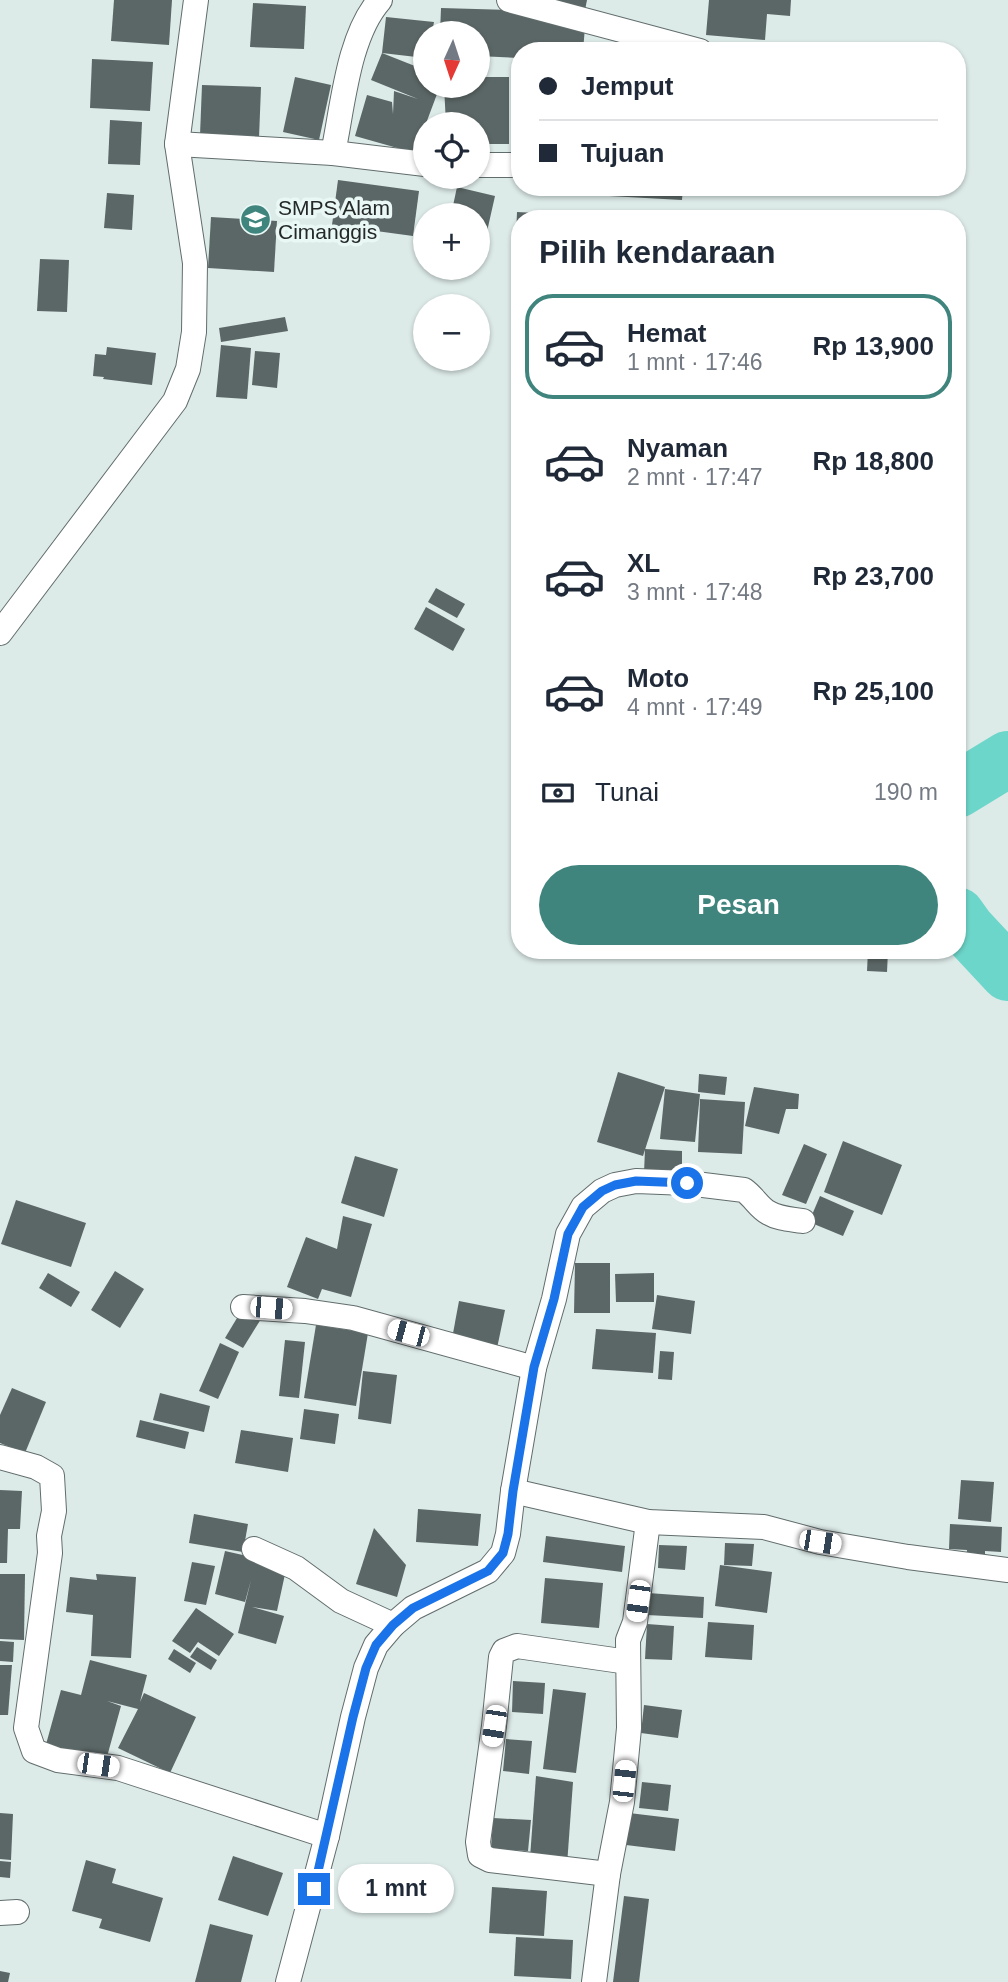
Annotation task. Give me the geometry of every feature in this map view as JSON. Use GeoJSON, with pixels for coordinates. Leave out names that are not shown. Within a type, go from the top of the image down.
{"type":"FeatureCollection","features":[{"type":"Feature","properties":{"kind":"street"},"geometry":{"type":"LineString","coordinates":[[0,634],[175,401],[188,369],[194,332],[195,264],[177,144],[196,0]]}},
{"type":"Feature","properties":{"kind":"street"},"geometry":{"type":"LineString","coordinates":[[333,153],[353,58],[369,13],[380,0]]}},
{"type":"Feature","properties":{"kind":"street"},"geometry":{"type":"LineString","coordinates":[[509,0],[666,42]]}},
{"type":"Feature","properties":{"kind":"street"},"geometry":{"type":"LineString","coordinates":[[177,144],[333,153],[413,163]]}},
{"type":"Feature","properties":{"kind":"street"},"geometry":{"type":"LineString","coordinates":[[490,166],[511,165]]}},
{"type":"Feature","properties":{"kind":"street"},"geometry":{"type":"LineString","coordinates":[[288,1982],[327,1836],[353,1717],[366,1668],[376,1645],[393,1625],[413,1608],[488,1571],[503,1553],[534,1367],[554,1299],[568,1234],[583,1207],[602,1191],[636,1181],[744,1190],[769,1214],[803,1220]]}},
{"type":"Feature","properties":{"kind":"street"},"geometry":{"type":"LineString","coordinates":[[243,1307],[305,1311],[353,1318],[534,1367]]}},
{"type":"Feature","properties":{"kind":"street"},"geometry":{"type":"LineString","coordinates":[[0,1457],[36,1467],[52,1476],[54,1490],[50,1553],[26,1728],[34,1751],[58,1759],[118,1768],[327,1836]]}},
{"type":"Feature","properties":{"kind":"street"},"geometry":{"type":"LineString","coordinates":[[513,1491],[648,1522],[764,1527],[820,1542],[1008,1570]]}},
{"type":"Feature","properties":{"kind":"street"},"geometry":{"type":"LineString","coordinates":[[594,1982],[608,1874],[622,1802],[629,1728],[628,1640],[635,1622],[648,1522]]}},
{"type":"Feature","properties":{"kind":"street"},"geometry":{"type":"LineString","coordinates":[[254,1549],[296,1568],[341,1601],[393,1625]]}},
{"type":"Feature","properties":{"kind":"street"},"geometry":{"type":"LineString","coordinates":[[608,1874],[490,1860],[480,1854],[478,1842],[501,1657],[504,1651],[517,1646],[628,1662]]}},
{"type":"Feature","properties":{"kind":"building"},"geometry":{"type":"Polygon","coordinates":[[[114,0],[172,0],[169,45],[111,41],[114,0]]]}},
{"type":"Feature","properties":{"kind":"building"},"geometry":{"type":"Polygon","coordinates":[[[548,0],[587,0],[585,10],[548,0]]]}},
{"type":"Feature","properties":{"kind":"building"},"geometry":{"type":"Polygon","coordinates":[[[709,0],[791,0],[790,16],[767,14],[765,40],[706,35],[709,0]]]}},
{"type":"Feature","properties":{"kind":"building"},"geometry":{"type":"Polygon","coordinates":[[[253,3],[306,6],[304,49],[250,47],[253,3]]]}},
{"type":"Feature","properties":{"kind":"building"},"geometry":{"type":"Polygon","coordinates":[[[441,8],[546,11],[546,23],[585,27],[584,42],[511,42],[511,58],[490,57],[490,21],[440,21],[441,8]]]}},
{"type":"Feature","properties":{"kind":"building"},"geometry":{"type":"Polygon","coordinates":[[[386,17],[424,21],[413,21],[413,57],[382,53],[386,17]]]}},
{"type":"Feature","properties":{"kind":"building"},"geometry":{"type":"Polygon","coordinates":[[[382,53],[413,65],[413,97],[371,80],[382,53]]]}},
{"type":"Feature","properties":{"kind":"building"},"geometry":{"type":"Polygon","coordinates":[[[92,59],[153,62],[150,111],[90,108],[92,59]]]}},
{"type":"Feature","properties":{"kind":"building"},"geometry":{"type":"Polygon","coordinates":[[[295,77],[331,85],[319,140],[283,132],[295,77]]]}},
{"type":"Feature","properties":{"kind":"building"},"geometry":{"type":"Polygon","coordinates":[[[490,77],[509,77],[509,144],[490,144],[490,112],[445,112],[445,98],[490,98],[490,77]]]}},
{"type":"Feature","properties":{"kind":"building"},"geometry":{"type":"Polygon","coordinates":[[[202,85],[261,87],[259,138],[200,135],[202,85]]]}},
{"type":"Feature","properties":{"kind":"building"},"geometry":{"type":"Polygon","coordinates":[[[394,91],[418,99],[416,98],[436,98],[430,112],[413,112],[413,152],[355,136],[367,95],[392,102],[393,114],[394,91]]]}},
{"type":"Feature","properties":{"kind":"building"},"geometry":{"type":"Polygon","coordinates":[[[110,120],[142,122],[140,165],[108,164],[110,120]]]}},
{"type":"Feature","properties":{"kind":"building"},"geometry":{"type":"Polygon","coordinates":[[[338,180],[419,191],[417,203],[413,203],[413,236],[332,225],[338,180]]]}},
{"type":"Feature","properties":{"kind":"building"},"geometry":{"type":"Polygon","coordinates":[[[457,189],[495,196],[490,218],[490,203],[454,203],[457,189]]]}},
{"type":"Feature","properties":{"kind":"building"},"geometry":{"type":"Polygon","coordinates":[[[107,193],[134,195],[132,230],[104,228],[107,193]]]}},
{"type":"Feature","properties":{"kind":"building"},"geometry":{"type":"Polygon","coordinates":[[[609,196],[682,196],[682,200],[609,196]]]}},
{"type":"Feature","properties":{"kind":"building"},"geometry":{"type":"Polygon","coordinates":[[[211,217],[277,221],[274,272],[208,268],[211,217]]]}},
{"type":"Feature","properties":{"kind":"building"},"geometry":{"type":"Polygon","coordinates":[[[40,259],[69,260],[67,312],[37,311],[40,259]]]}},
{"type":"Feature","properties":{"kind":"building"},"geometry":{"type":"Polygon","coordinates":[[[285,317],[288,331],[221,342],[219,328],[285,317]]]}},
{"type":"Feature","properties":{"kind":"building"},"geometry":{"type":"Polygon","coordinates":[[[221,345],[251,348],[247,399],[216,397],[221,345]]]}},
{"type":"Feature","properties":{"kind":"building"},"geometry":{"type":"Polygon","coordinates":[[[107,347],[156,353],[152,385],[93,376],[95,354],[106,355],[107,347]]]}},
{"type":"Feature","properties":{"kind":"building"},"geometry":{"type":"Polygon","coordinates":[[[255,351],[280,353],[277,388],[252,385],[255,351]]]}},
{"type":"Feature","properties":{"kind":"building"},"geometry":{"type":"Polygon","coordinates":[[[436,588],[465,604],[457,618],[428,602],[436,588]]]}},
{"type":"Feature","properties":{"kind":"building"},"geometry":{"type":"Polygon","coordinates":[[[426,607],[465,629],[453,651],[414,629],[426,607]]]}},
{"type":"Feature","properties":{"kind":"building"},"geometry":{"type":"Polygon","coordinates":[[[868,959],[888,959],[887,972],[867,971],[868,959]]]}},
{"type":"Feature","properties":{"kind":"building"},"geometry":{"type":"Polygon","coordinates":[[[618,1072],[665,1087],[643,1156],[597,1142],[618,1072]]]}},
{"type":"Feature","properties":{"kind":"building"},"geometry":{"type":"Polygon","coordinates":[[[699,1074],[727,1077],[725,1095],[698,1092],[699,1074]]]}},
{"type":"Feature","properties":{"kind":"building"},"geometry":{"type":"Polygon","coordinates":[[[754,1087],[799,1094],[798,1109],[786,1109],[779,1134],[745,1126],[754,1087]]]}},
{"type":"Feature","properties":{"kind":"building"},"geometry":{"type":"Polygon","coordinates":[[[665,1089],[700,1094],[695,1142],[660,1139],[665,1089]]]}},
{"type":"Feature","properties":{"kind":"building"},"geometry":{"type":"Polygon","coordinates":[[[700,1099],[745,1102],[742,1154],[698,1152],[700,1099]]]}},
{"type":"Feature","properties":{"kind":"building"},"geometry":{"type":"Polygon","coordinates":[[[843,1141],[902,1165],[882,1215],[824,1192],[843,1141]]]}},
{"type":"Feature","properties":{"kind":"building"},"geometry":{"type":"Polygon","coordinates":[[[804,1144],[827,1154],[806,1204],[782,1195],[804,1144]]]}},
{"type":"Feature","properties":{"kind":"building"},"geometry":{"type":"Polygon","coordinates":[[[645,1149],[682,1151],[682,1175],[644,1173],[645,1149]]]}},
{"type":"Feature","properties":{"kind":"building"},"geometry":{"type":"Polygon","coordinates":[[[355,1156],[398,1169],[384,1217],[341,1203],[355,1156]]]}},
{"type":"Feature","properties":{"kind":"building"},"geometry":{"type":"Polygon","coordinates":[[[820,1196],[854,1211],[843,1236],[809,1222],[820,1196]]]}},
{"type":"Feature","properties":{"kind":"building"},"geometry":{"type":"Polygon","coordinates":[[[16,1200],[86,1223],[71,1267],[1,1244],[16,1200]]]}},
{"type":"Feature","properties":{"kind":"building"},"geometry":{"type":"Polygon","coordinates":[[[343,1216],[372,1224],[351,1297],[322,1289],[318,1299],[287,1287],[306,1237],[337,1249],[343,1216]]]}},
{"type":"Feature","properties":{"kind":"building"},"geometry":{"type":"Polygon","coordinates":[[[575,1263],[610,1263],[610,1313],[574,1313],[575,1263]]]}},
{"type":"Feature","properties":{"kind":"building"},"geometry":{"type":"Polygon","coordinates":[[[115,1271],[144,1289],[120,1328],[91,1310],[115,1271]]]}},
{"type":"Feature","properties":{"kind":"building"},"geometry":{"type":"Polygon","coordinates":[[[48,1273],[80,1292],[71,1307],[39,1288],[48,1273]]]}},
{"type":"Feature","properties":{"kind":"building"},"geometry":{"type":"Polygon","coordinates":[[[654,1273],[654,1302],[616,1302],[615,1274],[654,1273]]]}},
{"type":"Feature","properties":{"kind":"building"},"geometry":{"type":"Polygon","coordinates":[[[657,1295],[695,1301],[691,1334],[652,1329],[657,1295]]]}},
{"type":"Feature","properties":{"kind":"building"},"geometry":{"type":"Polygon","coordinates":[[[459,1301],[505,1310],[496,1353],[451,1344],[459,1301]]]}},
{"type":"Feature","properties":{"kind":"building"},"geometry":{"type":"Polygon","coordinates":[[[243,1308],[261,1319],[243,1348],[225,1338],[243,1308]]]}},
{"type":"Feature","properties":{"kind":"building"},"geometry":{"type":"Polygon","coordinates":[[[316,1325],[368,1333],[356,1406],[304,1398],[316,1325]]]}},
{"type":"Feature","properties":{"kind":"building"},"geometry":{"type":"Polygon","coordinates":[[[596,1329],[656,1333],[653,1373],[592,1369],[596,1329]]]}},
{"type":"Feature","properties":{"kind":"building"},"geometry":{"type":"Polygon","coordinates":[[[285,1340],[305,1342],[299,1398],[279,1396],[285,1340]]]}},
{"type":"Feature","properties":{"kind":"building"},"geometry":{"type":"Polygon","coordinates":[[[220,1343],[239,1352],[218,1399],[199,1391],[220,1343]]]}},
{"type":"Feature","properties":{"kind":"building"},"geometry":{"type":"Polygon","coordinates":[[[660,1351],[674,1352],[672,1380],[658,1379],[660,1351]]]}},
{"type":"Feature","properties":{"kind":"building"},"geometry":{"type":"Polygon","coordinates":[[[363,1371],[397,1375],[391,1424],[358,1419],[363,1371]]]}},
{"type":"Feature","properties":{"kind":"building"},"geometry":{"type":"Polygon","coordinates":[[[12,1388],[46,1402],[25,1453],[0,1443],[0,1415],[12,1388]]]}},
{"type":"Feature","properties":{"kind":"building"},"geometry":{"type":"Polygon","coordinates":[[[160,1393],[210,1406],[204,1432],[153,1420],[160,1393]]]}},
{"type":"Feature","properties":{"kind":"building"},"geometry":{"type":"Polygon","coordinates":[[[304,1409],[339,1414],[335,1444],[300,1439],[304,1409]]]}},
{"type":"Feature","properties":{"kind":"building"},"geometry":{"type":"Polygon","coordinates":[[[140,1420],[189,1432],[185,1449],[136,1437],[140,1420]]]}},
{"type":"Feature","properties":{"kind":"building"},"geometry":{"type":"Polygon","coordinates":[[[241,1430],[293,1438],[288,1472],[235,1463],[241,1430]]]}},
{"type":"Feature","properties":{"kind":"building"},"geometry":{"type":"Polygon","coordinates":[[[961,1480],[994,1482],[991,1522],[958,1519],[961,1480]]]}},
{"type":"Feature","properties":{"kind":"building"},"geometry":{"type":"Polygon","coordinates":[[[0,1490],[22,1491],[20,1529],[8,1529],[7,1563],[0,1563],[0,1490]]]}},
{"type":"Feature","properties":{"kind":"building"},"geometry":{"type":"Polygon","coordinates":[[[418,1509],[481,1514],[478,1546],[416,1542],[418,1509]]]}},
{"type":"Feature","properties":{"kind":"building"},"geometry":{"type":"Polygon","coordinates":[[[194,1514],[248,1524],[243,1552],[189,1543],[194,1514]]]}},
{"type":"Feature","properties":{"kind":"building"},"geometry":{"type":"Polygon","coordinates":[[[950,1524],[1002,1527],[1001,1552],[985,1551],[985,1561],[966,1560],[967,1550],[949,1549],[950,1524]]]}},
{"type":"Feature","properties":{"kind":"building"},"geometry":{"type":"Polygon","coordinates":[[[374,1528],[406,1565],[397,1597],[356,1584],[374,1528]]]}},
{"type":"Feature","properties":{"kind":"building"},"geometry":{"type":"Polygon","coordinates":[[[546,1536],[625,1546],[622,1572],[543,1562],[546,1536]]]}},
{"type":"Feature","properties":{"kind":"building"},"geometry":{"type":"Polygon","coordinates":[[[725,1543],[754,1544],[752,1566],[724,1565],[725,1543]]]}},
{"type":"Feature","properties":{"kind":"building"},"geometry":{"type":"Polygon","coordinates":[[[659,1545],[687,1546],[685,1570],[658,1568],[659,1545]]]}},
{"type":"Feature","properties":{"kind":"building"},"geometry":{"type":"Polygon","coordinates":[[[225,1551],[287,1565],[277,1611],[252,1607],[284,1616],[276,1644],[238,1633],[251,1580],[245,1602],[215,1594],[225,1551]]]}},
{"type":"Feature","properties":{"kind":"building"},"geometry":{"type":"Polygon","coordinates":[[[192,1562],[215,1566],[206,1605],[184,1601],[192,1562]]]}},
{"type":"Feature","properties":{"kind":"building"},"geometry":{"type":"Polygon","coordinates":[[[720,1565],[772,1572],[767,1613],[715,1606],[720,1565]]]}},
{"type":"Feature","properties":{"kind":"building"},"geometry":{"type":"Polygon","coordinates":[[[0,1574],[25,1574],[24,1640],[0,1639],[0,1574]]]}},
{"type":"Feature","properties":{"kind":"building"},"geometry":{"type":"Polygon","coordinates":[[[96,1574],[136,1577],[131,1658],[91,1656],[93,1615],[66,1612],[70,1577],[97,1580],[96,1574]]]}},
{"type":"Feature","properties":{"kind":"building"},"geometry":{"type":"Polygon","coordinates":[[[545,1578],[603,1583],[599,1628],[541,1623],[545,1578]]]}},
{"type":"Feature","properties":{"kind":"building"},"geometry":{"type":"Polygon","coordinates":[[[648,1593],[704,1597],[703,1618],[647,1615],[648,1593]]]}},
{"type":"Feature","properties":{"kind":"building"},"geometry":{"type":"Polygon","coordinates":[[[196,1608],[234,1634],[219,1656],[198,1642],[190,1653],[172,1641],[196,1608]]]}},
{"type":"Feature","properties":{"kind":"building"},"geometry":{"type":"Polygon","coordinates":[[[708,1622],[754,1625],[752,1660],[705,1657],[708,1622]]]}},
{"type":"Feature","properties":{"kind":"building"},"geometry":{"type":"Polygon","coordinates":[[[647,1624],[674,1626],[672,1660],[645,1659],[647,1624]]]}},
{"type":"Feature","properties":{"kind":"building"},"geometry":{"type":"Polygon","coordinates":[[[0,1641],[14,1642],[13,1662],[0,1661],[0,1641]]]}},
{"type":"Feature","properties":{"kind":"building"},"geometry":{"type":"Polygon","coordinates":[[[197,1647],[217,1660],[211,1670],[190,1657],[197,1647]]]}},
{"type":"Feature","properties":{"kind":"building"},"geometry":{"type":"Polygon","coordinates":[[[174,1649],[196,1663],[190,1673],[168,1659],[174,1649]]]}},
{"type":"Feature","properties":{"kind":"building"},"geometry":{"type":"Polygon","coordinates":[[[90,1660],[147,1675],[140,1702],[144,1693],[196,1717],[170,1773],[118,1748],[138,1709],[107,1701],[121,1706],[105,1764],[45,1748],[61,1690],[81,1695],[90,1660]]]}},
{"type":"Feature","properties":{"kind":"building"},"geometry":{"type":"Polygon","coordinates":[[[0,1665],[12,1665],[8,1715],[0,1715],[0,1665]]]}},
{"type":"Feature","properties":{"kind":"building"},"geometry":{"type":"Polygon","coordinates":[[[513,1681],[545,1683],[543,1714],[512,1712],[513,1681]]]}},
{"type":"Feature","properties":{"kind":"building"},"geometry":{"type":"Polygon","coordinates":[[[553,1689],[586,1693],[576,1773],[543,1769],[553,1689]]]}},
{"type":"Feature","properties":{"kind":"building"},"geometry":{"type":"Polygon","coordinates":[[[644,1705],[682,1710],[678,1738],[641,1733],[644,1705]]]}},
{"type":"Feature","properties":{"kind":"building"},"geometry":{"type":"Polygon","coordinates":[[[506,1739],[532,1741],[529,1774],[503,1771],[506,1739]]]}},
{"type":"Feature","properties":{"kind":"building"},"geometry":{"type":"Polygon","coordinates":[[[536,1776],[573,1782],[567,1865],[530,1858],[536,1776]]]}},
{"type":"Feature","properties":{"kind":"building"},"geometry":{"type":"Polygon","coordinates":[[[642,1782],[671,1785],[668,1811],[639,1808],[642,1782]]]}},
{"type":"Feature","properties":{"kind":"building"},"geometry":{"type":"Polygon","coordinates":[[[0,1813],[13,1814],[11,1860],[0,1859],[0,1813]]]}},
{"type":"Feature","properties":{"kind":"building"},"geometry":{"type":"Polygon","coordinates":[[[629,1813],[679,1819],[675,1851],[626,1845],[629,1813]]]}},
{"type":"Feature","properties":{"kind":"building"},"geometry":{"type":"Polygon","coordinates":[[[493,1818],[531,1820],[528,1851],[491,1849],[493,1818]]]}},
{"type":"Feature","properties":{"kind":"building"},"geometry":{"type":"Polygon","coordinates":[[[233,1856],[283,1873],[268,1916],[218,1900],[233,1856]]]}},
{"type":"Feature","properties":{"kind":"building"},"geometry":{"type":"Polygon","coordinates":[[[86,1860],[116,1869],[112,1883],[163,1898],[150,1942],[99,1928],[102,1919],[72,1911],[86,1860]]]}},
{"type":"Feature","properties":{"kind":"building"},"geometry":{"type":"Polygon","coordinates":[[[0,1861],[11,1862],[10,1878],[0,1877],[0,1861]]]}},
{"type":"Feature","properties":{"kind":"building"},"geometry":{"type":"Polygon","coordinates":[[[492,1887],[547,1891],[544,1936],[489,1933],[492,1887]]]}},
{"type":"Feature","properties":{"kind":"building"},"geometry":{"type":"Polygon","coordinates":[[[624,1896],[649,1899],[639,1982],[613,1982],[624,1896]]]}},
{"type":"Feature","properties":{"kind":"building"},"geometry":{"type":"Polygon","coordinates":[[[210,1924],[253,1935],[241,1982],[195,1982],[210,1924]]]}},
{"type":"Feature","properties":{"kind":"building"},"geometry":{"type":"Polygon","coordinates":[[[516,1937],[573,1940],[571,1979],[514,1976],[516,1937]]]}},
{"type":"Feature","properties":{"kind":"building"},"geometry":{"type":"Polygon","coordinates":[[[0,1971],[10,1973],[8,1982],[0,1982],[0,1971]]]}},
{"type":"Feature","properties":{"kind":"waterway"},"geometry":{"type":"LineString","coordinates":[[966,785],[1008,759]]}},
{"type":"Feature","properties":{"kind":"waterway"},"geometry":{"type":"LineString","coordinates":[[966,928],[1008,973]]}},
{"type":"Feature","properties":{"kind":"place","name":"SMPS Alam Cimanggis"},"geometry":{"type":"Point","coordinates":[255,219]}},
{"type":"Feature","properties":{"kind":"route"},"geometry":{"type":"LineString","coordinates":[[314,1889],[353,1717],[366,1668],[376,1645],[393,1625],[413,1608],[488,1571],[503,1553],[534,1367],[554,1299],[568,1234],[583,1207],[602,1191],[615,1185],[636,1181],[687,1183]]}}]}
